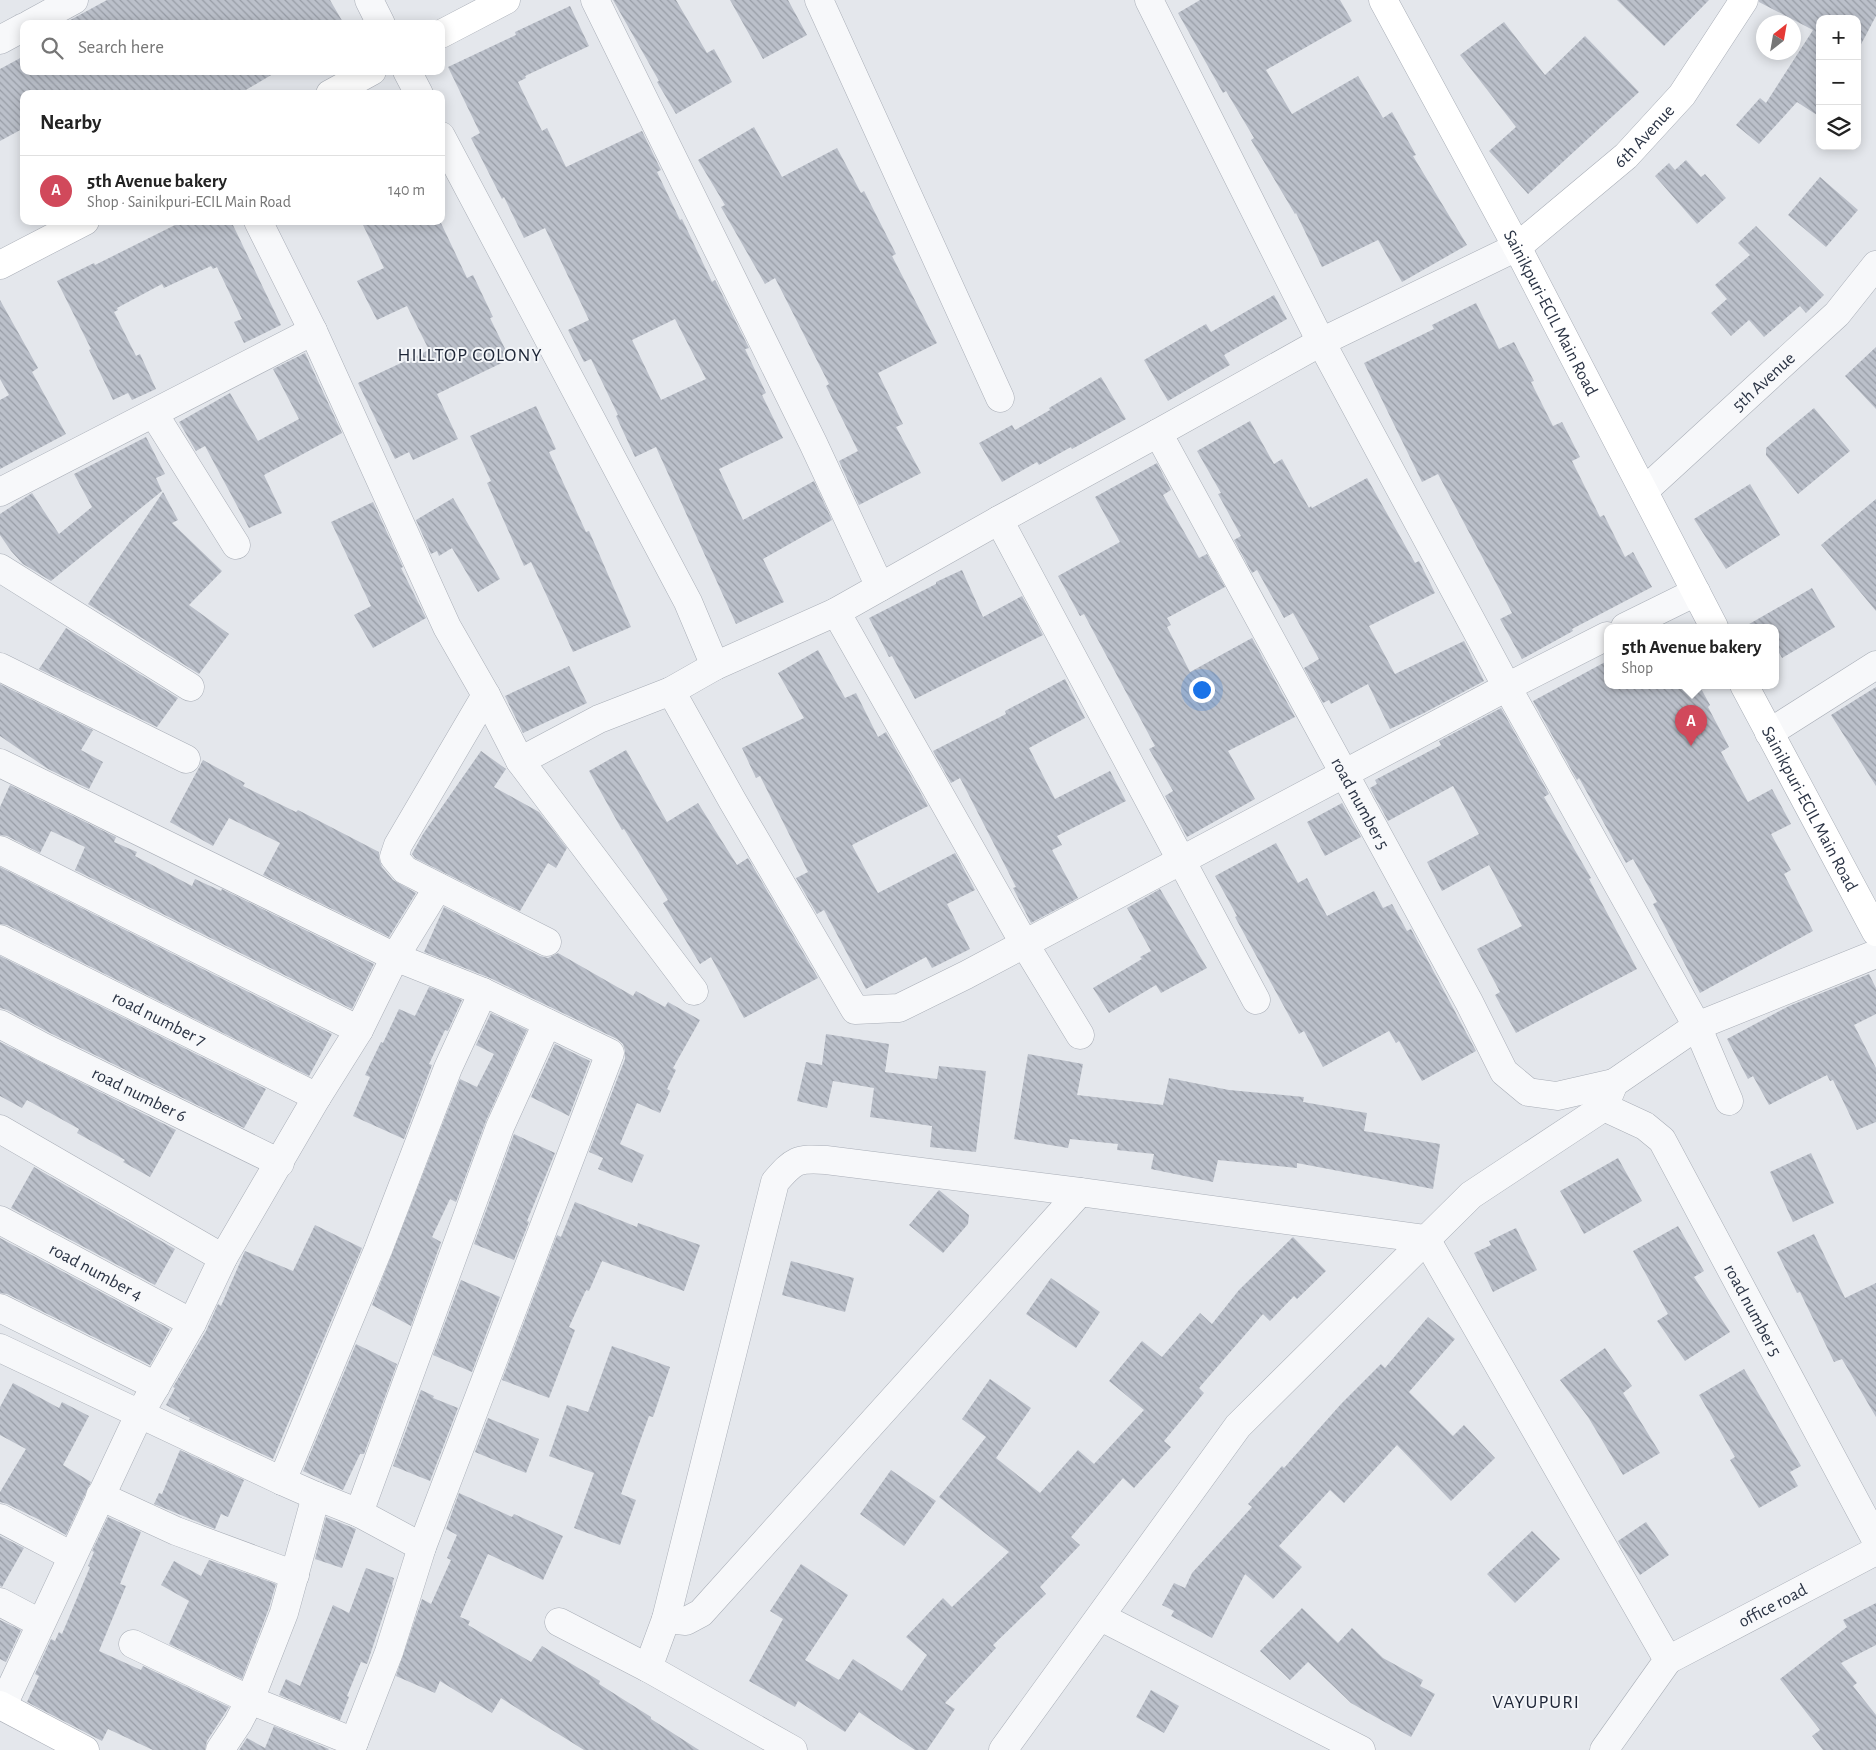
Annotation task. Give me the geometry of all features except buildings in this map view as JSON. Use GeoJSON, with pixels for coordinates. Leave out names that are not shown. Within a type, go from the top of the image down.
{"type":"FeatureCollection","features":[{"type":"Feature","properties":{"kind":"main road"},"geometry":{"type":"LineString","coordinates":[[445,32],[506,0]]}},
{"type":"Feature","properties":{"kind":"main road","name":"6th Avenue"},"geometry":{"type":"LineString","coordinates":[[1517,247],[1626,156],[1670,109],[1682,95],[1744,0]]}},
{"type":"Feature","properties":{"kind":"main road","name":"Sainikpuri-ECIL Main Road"},"geometry":{"type":"LineString","coordinates":[[1387,2],[1517,247],[1712,624]]}},
{"type":"Feature","properties":{"kind":"main road"},"geometry":{"type":"LineString","coordinates":[[337,90],[365,75]]}},
{"type":"Feature","properties":{"kind":"main road"},"geometry":{"type":"LineString","coordinates":[[0,265],[77,225]]}},
{"type":"Feature","properties":{"kind":"main road","name":"Sainikpuri-ECIL Main Road"},"geometry":{"type":"LineString","coordinates":[[1746,689],[1876,932]]}},
{"type":"Feature","properties":{"kind":"main road"},"geometry":{"type":"LineString","coordinates":[[2,1705],[85,1750]]}},
{"type":"Feature","properties":{"kind":"street"},"geometry":{"type":"LineString","coordinates":[[37,20],[74,0]]}},
{"type":"Feature","properties":{"kind":"street"},"geometry":{"type":"LineString","coordinates":[[369,0],[379,20]]}},
{"type":"Feature","properties":{"kind":"street"},"geometry":{"type":"LineString","coordinates":[[595,0],[808,434],[880,587]]}},
{"type":"Feature","properties":{"kind":"street"},"geometry":{"type":"LineString","coordinates":[[819,0],[1000,398]]}},
{"type":"Feature","properties":{"kind":"street"},"geometry":{"type":"LineString","coordinates":[[1148,0],[1321,342],[1507,687],[1697,1026],[1729,1101]]}},
{"type":"Feature","properties":{"kind":"street"},"geometry":{"type":"LineString","coordinates":[[0,40],[20,29]]}},
{"type":"Feature","properties":{"kind":"street"},"geometry":{"type":"LineString","coordinates":[[409,75],[417,90]]}},
{"type":"Feature","properties":{"kind":"street"},"geometry":{"type":"LineString","coordinates":[[445,144],[688,602],[715,666]]}},
{"type":"Feature","properties":{"kind":"street"},"geometry":{"type":"LineString","coordinates":[[260,225],[313,331],[447,627],[486,695],[520,761],[694,991]]}},
{"type":"Feature","properties":{"kind":"street"},"geometry":{"type":"LineString","coordinates":[[520,761],[600,719],[671,691],[715,666],[836,612],[1321,342],[1517,247]]}},
{"type":"Feature","properties":{"kind":"street","name":"5th Avenue"},"geometry":{"type":"LineString","coordinates":[[1644,491],[1837,314],[1876,265]]}},
{"type":"Feature","properties":{"kind":"street"},"geometry":{"type":"LineString","coordinates":[[0,492],[313,331]]}},
{"type":"Feature","properties":{"kind":"street"},"geometry":{"type":"LineString","coordinates":[[154,414],[236,545]]}},
{"type":"Feature","properties":{"kind":"street","name":"road number 5"},"geometry":{"type":"LineString","coordinates":[[1158,434],[1469,1002],[1504,1072],[1528,1092],[1557,1096],[1609,1095],[1662,1140],[1876,1540]]}},
{"type":"Feature","properties":{"kind":"street"},"geometry":{"type":"LineString","coordinates":[[999,520],[1256,1000]]}},
{"type":"Feature","properties":{"kind":"street"},"geometry":{"type":"LineString","coordinates":[[0,568],[190,687]]}},
{"type":"Feature","properties":{"kind":"street"},"geometry":{"type":"LineString","coordinates":[[1631,624],[1696,592]]}},
{"type":"Feature","properties":{"kind":"street"},"geometry":{"type":"LineString","coordinates":[[836,612],[1024,943],[1080,1035]]}},
{"type":"Feature","properties":{"kind":"street"},"geometry":{"type":"LineString","coordinates":[[671,691],[854,1010],[899,1008],[966,975],[1344,773],[1604,638]]}},
{"type":"Feature","properties":{"kind":"street"},"geometry":{"type":"LineString","coordinates":[[1769,734],[1876,665]]}},
{"type":"Feature","properties":{"kind":"street"},"geometry":{"type":"LineString","coordinates":[[0,667],[186,758]]}},
{"type":"Feature","properties":{"kind":"street"},"geometry":{"type":"LineString","coordinates":[[486,695],[398,845],[394,857],[405,870],[547,942]]}},
{"type":"Feature","properties":{"kind":"street"},"geometry":{"type":"LineString","coordinates":[[0,763],[395,957],[483,992],[610,1053],[422,1547],[389,1652],[352,1746],[133,1644]]}},
{"type":"Feature","properties":{"kind":"street"},"geometry":{"type":"LineString","coordinates":[[0,850],[359,1030]]}},
{"type":"Feature","properties":{"kind":"street"},"geometry":{"type":"LineString","coordinates":[[2,1705],[139,1415],[192,1322],[222,1258],[359,1030],[395,957],[438,887]]}},
{"type":"Feature","properties":{"kind":"street","name":"road number 7"},"geometry":{"type":"LineString","coordinates":[[0,939],[317,1097]]}},
{"type":"Feature","properties":{"kind":"street"},"geometry":{"type":"LineString","coordinates":[[1003,1750],[1238,1426],[1471,1195],[1609,1095],[1697,1026],[1876,954]]}},
{"type":"Feature","properties":{"kind":"street"},"geometry":{"type":"LineString","coordinates":[[282,1481],[378,1250],[448,1068],[483,992]]}},
{"type":"Feature","properties":{"kind":"street"},"geometry":{"type":"LineString","coordinates":[[359,1513],[500,1127],[547,1023]]}},
{"type":"Feature","properties":{"kind":"street","name":"road number 6"},"geometry":{"type":"LineString","coordinates":[[0,1024],[280,1163]]}},
{"type":"Feature","properties":{"kind":"street"},"geometry":{"type":"LineString","coordinates":[[0,1129],[222,1258]]}},
{"type":"Feature","properties":{"kind":"street"},"geometry":{"type":"LineString","coordinates":[[648,1668],[666,1620],[775,1182],[789,1166],[804,1159],[826,1160],[1426,1239]]}},
{"type":"Feature","properties":{"kind":"street"},"geometry":{"type":"LineString","coordinates":[[666,1620],[686,1621],[701,1613],[1080,1192]]}},
{"type":"Feature","properties":{"kind":"street","name":"road number 4"},"geometry":{"type":"LineString","coordinates":[[0,1220],[192,1322]]}},
{"type":"Feature","properties":{"kind":"street"},"geometry":{"type":"LineString","coordinates":[[1426,1239],[1668,1660],[1604,1750]]}},
{"type":"Feature","properties":{"kind":"street"},"geometry":{"type":"LineString","coordinates":[[0,1308],[156,1386]]}},
{"type":"Feature","properties":{"kind":"street"},"geometry":{"type":"LineString","coordinates":[[0,1348],[282,1481],[359,1513],[422,1547]]}},
{"type":"Feature","properties":{"kind":"street"},"geometry":{"type":"LineString","coordinates":[[100,1496],[176,1531],[294,1575]]}},
{"type":"Feature","properties":{"kind":"street"},"geometry":{"type":"LineString","coordinates":[[220,1750],[238,1723],[250,1700],[284,1613],[316,1496]]}},
{"type":"Feature","properties":{"kind":"street"},"geometry":{"type":"LineString","coordinates":[[0,1518],[72,1556]]}},
{"type":"Feature","properties":{"kind":"street","name":"office road"},"geometry":{"type":"LineString","coordinates":[[1668,1660],[1876,1551]]}},
{"type":"Feature","properties":{"kind":"street"},"geometry":{"type":"LineString","coordinates":[[0,1602],[40,1623]]}},
{"type":"Feature","properties":{"kind":"street"},"geometry":{"type":"LineString","coordinates":[[1101,1617],[1360,1750]]}},
{"type":"Feature","properties":{"kind":"street"},"geometry":{"type":"LineString","coordinates":[[559,1622],[648,1668],[793,1750]]}},
{"type":"Feature","properties":{"kind":"place","name":"5th Avenue bakery"},"geometry":{"type":"Point","coordinates":[1691,746]}},
{"type":"Feature","properties":{"kind":"district","name":"HILLTOP COLONY"},"geometry":{"type":"Point","coordinates":[470,354]}},
{"type":"Feature","properties":{"kind":"district","name":"VAYUPURI"},"geometry":{"type":"Point","coordinates":[1536,1701]}}]}
